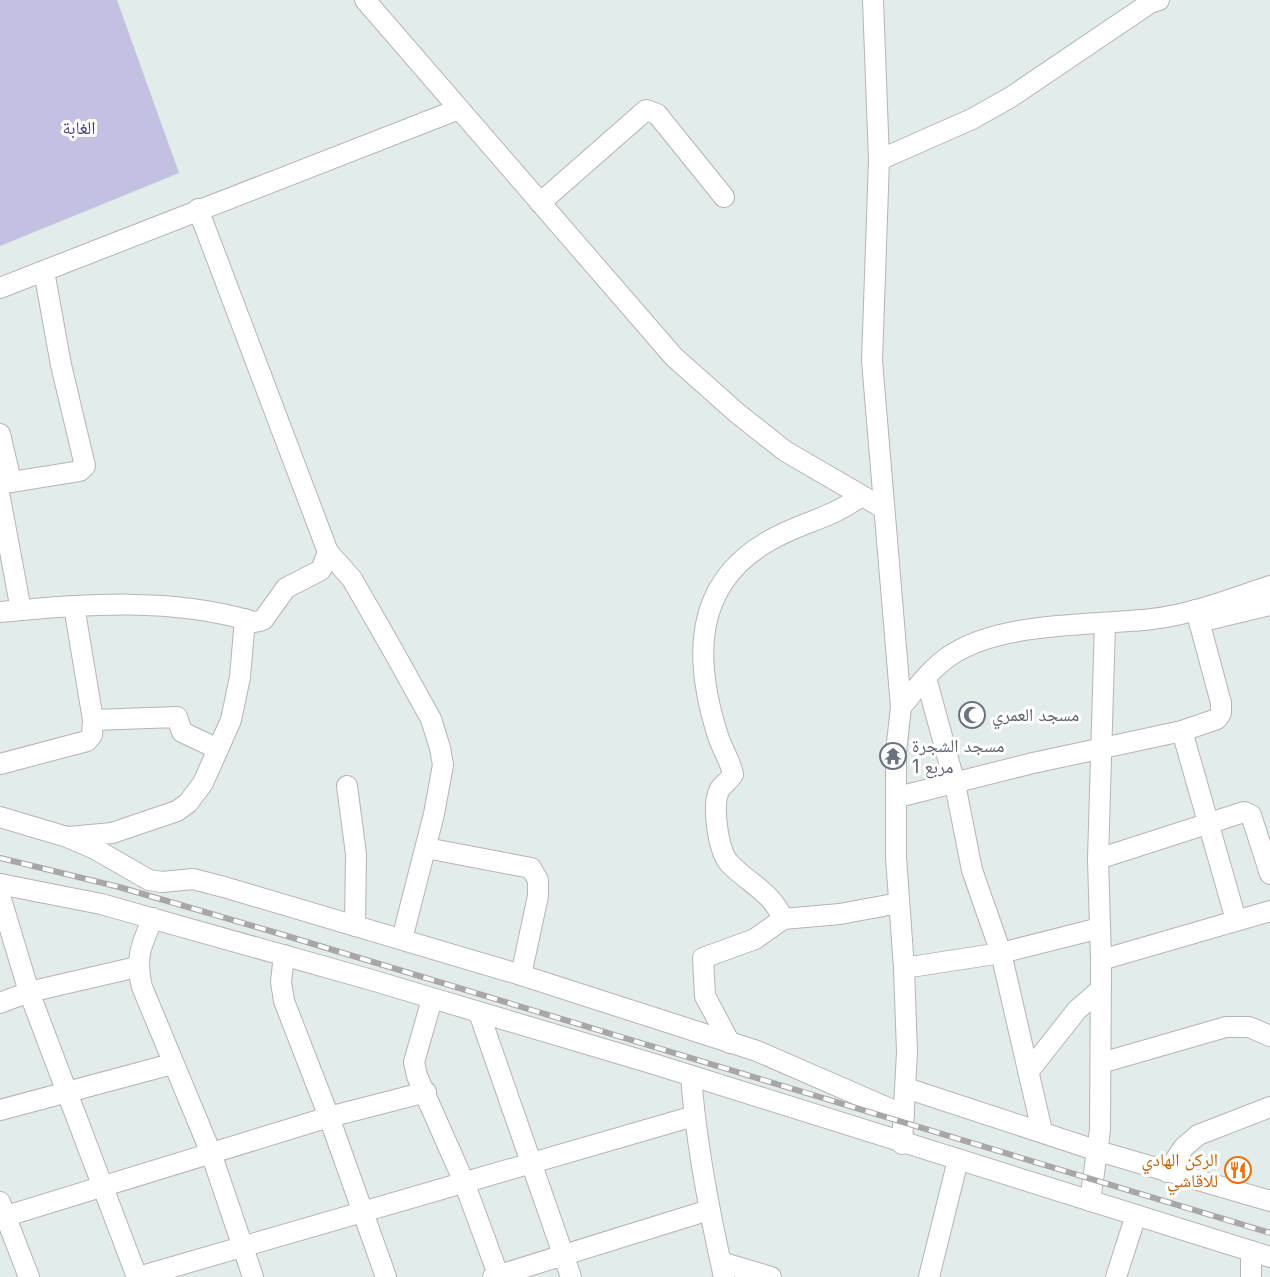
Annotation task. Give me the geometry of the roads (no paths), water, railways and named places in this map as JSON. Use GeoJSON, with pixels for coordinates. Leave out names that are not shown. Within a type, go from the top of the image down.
{"type":"FeatureCollection","features":[{"type":"Feature","properties":{"kind":"street"},"geometry":{"type":"LineString","coordinates":[[365,0],[644,324],[691,373],[785,451],[883,508]]}},
{"type":"Feature","properties":{"kind":"street"},"geometry":{"type":"LineString","coordinates":[[873,0],[879,160],[872,361],[901,707],[896,752],[898,797],[896,857],[904,969],[906,1088],[902,1144]]}},
{"type":"Feature","properties":{"kind":"street"},"geometry":{"type":"LineString","coordinates":[[879,160],[972,119],[1011,98],[1153,1]]}},
{"type":"Feature","properties":{"kind":"street"},"geometry":{"type":"LineString","coordinates":[[0,288],[459,109]]}},
{"type":"Feature","properties":{"kind":"street"},"geometry":{"type":"LineString","coordinates":[[540,203],[646,110],[657,114],[724,197]]}},
{"type":"Feature","properties":{"kind":"street"},"geometry":{"type":"LineString","coordinates":[[198,209],[328,552],[352,579],[410,680],[437,738],[443,765],[426,848],[402,939]]}},
{"type":"Feature","properties":{"kind":"street"},"geometry":{"type":"LineString","coordinates":[[0,434],[6,483],[80,471],[85,466],[61,365],[44,271]]}},
{"type":"Feature","properties":{"kind":"street"},"geometry":{"type":"LineString","coordinates":[[783,919],[777,904],[728,861],[721,841],[715,815],[718,792],[734,774],[718,736],[711,710],[702,642],[705,620],[714,596],[724,580],[751,553],[769,541],[825,519],[861,496]]}},
{"type":"Feature","properties":{"kind":"street"},"geometry":{"type":"LineString","coordinates":[[0,498],[21,610]]}},
{"type":"Feature","properties":{"kind":"street"},"geometry":{"type":"LineString","coordinates":[[0,612],[74,606],[165,606],[254,622],[263,620],[286,588],[321,570],[328,552]]}},
{"type":"Feature","properties":{"kind":"street"},"geometry":{"type":"LineString","coordinates":[[1198,616],[1270,586]]}},
{"type":"Feature","properties":{"kind":"street"},"geometry":{"type":"LineString","coordinates":[[901,707],[926,678],[953,653],[1027,629],[1198,616],[1270,605]]}},
{"type":"Feature","properties":{"kind":"street"},"geometry":{"type":"LineString","coordinates":[[0,764],[87,741],[92,735],[93,720],[74,606]]}},
{"type":"Feature","properties":{"kind":"street"},"geometry":{"type":"LineString","coordinates":[[898,797],[1033,763],[1182,731],[1217,719],[1221,713],[1198,616]]}},
{"type":"Feature","properties":{"kind":"street"},"geometry":{"type":"LineString","coordinates":[[67,837],[112,833],[177,811],[188,803],[203,783],[231,720],[240,677],[245,619]]}},
{"type":"Feature","properties":{"kind":"street"},"geometry":{"type":"LineString","coordinates":[[1090,1201],[1098,1151],[1101,1064],[1101,928],[1098,859],[1105,623]]}},
{"type":"Feature","properties":{"kind":"street"},"geometry":{"type":"LineString","coordinates":[[926,678],[955,784],[972,870],[1001,953],[1042,1131]]}},
{"type":"Feature","properties":{"kind":"street"},"geometry":{"type":"LineString","coordinates":[[93,720],[177,717],[182,732],[218,749]]}},
{"type":"Feature","properties":{"kind":"street"},"geometry":{"type":"LineString","coordinates":[[1182,731],[1236,920]]}},
{"type":"Feature","properties":{"kind":"street"},"geometry":{"type":"LineString","coordinates":[[347,786],[356,854],[355,926]]}},
{"type":"Feature","properties":{"kind":"street"},"geometry":{"type":"LineString","coordinates":[[1098,859],[1244,812],[1251,815],[1270,874]]}},
{"type":"Feature","properties":{"kind":"street"},"geometry":{"type":"LineString","coordinates":[[0,817],[67,837],[95,849],[149,879],[162,882],[193,879],[521,975],[730,1043],[824,1078],[871,1102],[904,1115]]}},
{"type":"Feature","properties":{"kind":"street"},"geometry":{"type":"LineString","coordinates":[[426,848],[531,868],[538,880],[538,896],[521,975]]}},
{"type":"Feature","properties":{"kind":"street"},"geometry":{"type":"LineString","coordinates":[[0,884],[101,904],[284,955],[691,1076],[902,1144],[1261,1254],[1251,1277]]}},
{"type":"Feature","properties":{"kind":"street"},"geometry":{"type":"LineString","coordinates":[[0,896],[29,992],[101,1186],[138,1277],[694,1116]]}},
{"type":"Feature","properties":{"kind":"street"},"geometry":{"type":"LineString","coordinates":[[730,1043],[705,996],[703,958],[755,939],[783,919],[840,914],[898,903]]}},
{"type":"Feature","properties":{"kind":"street"},"geometry":{"type":"LineString","coordinates":[[1101,960],[1270,911]]}},
{"type":"Feature","properties":{"kind":"street"},"geometry":{"type":"LineString","coordinates":[[153,918],[141,947],[137,967],[172,1064],[211,1153],[253,1277]]}},
{"type":"Feature","properties":{"kind":"street"},"geometry":{"type":"LineString","coordinates":[[904,969],[1001,953],[1101,928]]}},
{"type":"Feature","properties":{"kind":"street"},"geometry":{"type":"LineString","coordinates":[[284,955],[281,982],[284,1001],[329,1117],[386,1277]]}},
{"type":"Feature","properties":{"kind":"street"},"geometry":{"type":"LineString","coordinates":[[0,1003],[29,992],[137,967]]}},
{"type":"Feature","properties":{"kind":"street"},"geometry":{"type":"LineString","coordinates":[[1028,1072],[1077,1010],[1101,989]]}},
{"type":"Feature","properties":{"kind":"street"},"geometry":{"type":"LineString","coordinates":[[432,999],[414,1062],[417,1076],[464,1182],[497,1276],[709,1210]]}},
{"type":"Feature","properties":{"kind":"street"},"geometry":{"type":"LineString","coordinates":[[479,1013],[572,1277]]}},
{"type":"Feature","properties":{"kind":"street"},"geometry":{"type":"LineString","coordinates":[[1101,1064],[1226,1027],[1249,1027],[1270,1036]]}},
{"type":"Feature","properties":{"kind":"street"},"geometry":{"type":"LineString","coordinates":[[0,1110],[172,1064]]}},
{"type":"Feature","properties":{"kind":"street"},"geometry":{"type":"LineString","coordinates":[[691,1076],[694,1116],[709,1210],[722,1270],[771,1277]]}},
{"type":"Feature","properties":{"kind":"street"},"geometry":{"type":"LineString","coordinates":[[906,1088],[1098,1151],[1270,1201]]}},
{"type":"Feature","properties":{"kind":"street"},"geometry":{"type":"LineString","coordinates":[[29,1277],[2,1212],[101,1186],[329,1117],[426,1092]]}},
{"type":"Feature","properties":{"kind":"street"},"geometry":{"type":"LineString","coordinates":[[1167,1172],[1184,1147],[1198,1135],[1270,1107]]}},
{"type":"Feature","properties":{"kind":"street"},"geometry":{"type":"LineString","coordinates":[[929,1277],[958,1160]]}},
{"type":"Feature","properties":{"kind":"street"},"geometry":{"type":"LineString","coordinates":[[1116,1277],[1136,1215]]}},
{"type":"Feature","properties":{"kind":"railway"},"geometry":{"type":"LineString","coordinates":[[0,858],[119,887],[277,933],[1270,1233]]}},
{"type":"Feature","properties":{"kind":"place","name":"مسجد العمري"},"geometry":{"type":"Point","coordinates":[972,715]}},
{"type":"Feature","properties":{"kind":"place","name":"مسجد الشجرة مربع 1"},"geometry":{"type":"Point","coordinates":[893,756]}},
{"type":"Feature","properties":{"kind":"place","name":"الركن الهادي للاقاشي"},"geometry":{"type":"Point","coordinates":[1238,1170]}},
{"type":"Feature","properties":{"kind":"park label","name":"الغابة"},"geometry":{"type":"Point","coordinates":[79,128]}}]}
